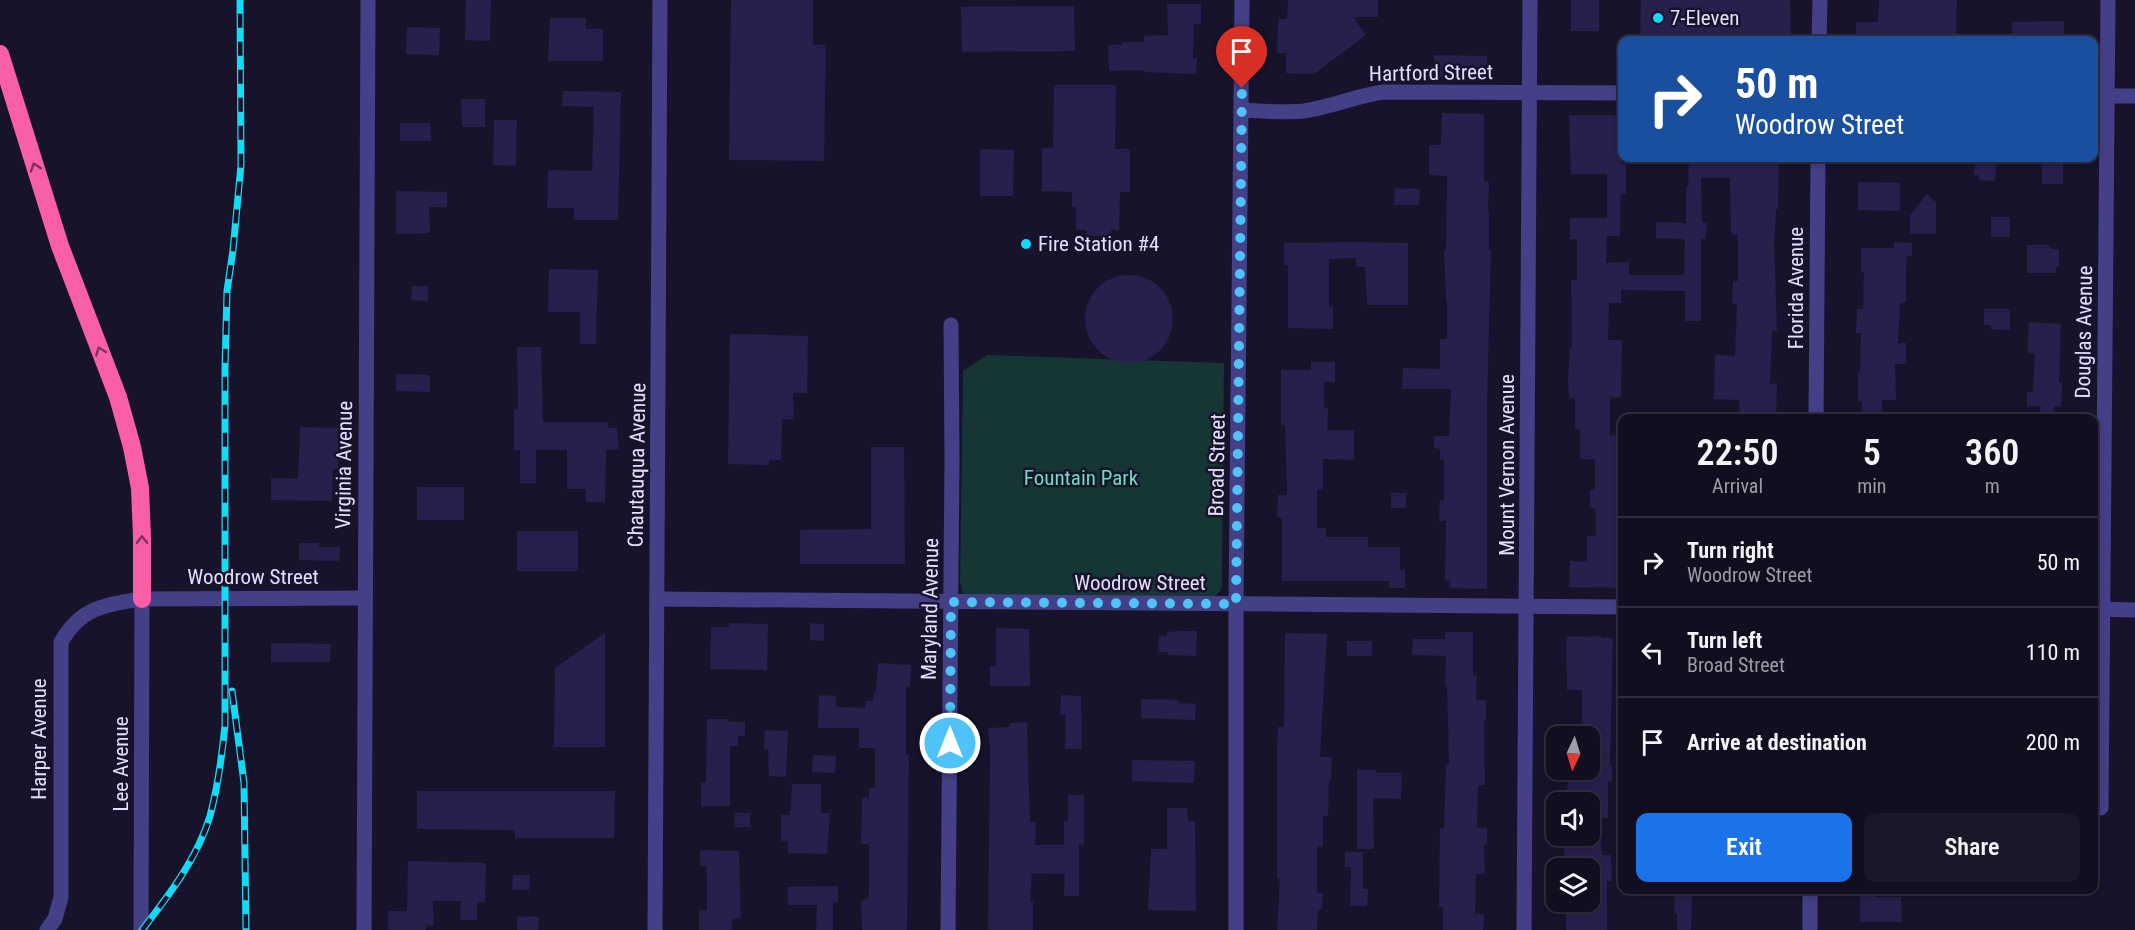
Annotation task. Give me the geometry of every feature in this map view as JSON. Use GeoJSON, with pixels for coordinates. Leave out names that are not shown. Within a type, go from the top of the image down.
{"type":"FeatureCollection","features":[{"type":"Feature","properties":{"kind":"highway"},"geometry":{"type":"LineString","coordinates":[[0,54],[60,246],[118,397],[132,447],[140,488],[142,599]]}},
{"type":"Feature","properties":{"kind":"street","name":"Virginia Avenue"},"geometry":{"type":"LineString","coordinates":[[364,930],[368,0]]}},
{"type":"Feature","properties":{"kind":"street","name":"Chautauqua Avenue"},"geometry":{"type":"LineString","coordinates":[[655,930],[660,0]]}},
{"type":"Feature","properties":{"kind":"street","name":"Broad Street"},"geometry":{"type":"LineString","coordinates":[[1236,930],[1236,604],[1242,0]]}},
{"type":"Feature","properties":{"kind":"street","name":"Mount Vernon Avenue"},"geometry":{"type":"LineString","coordinates":[[1524,930],[1530,0]]}},
{"type":"Feature","properties":{"kind":"street"},"geometry":{"type":"LineString","coordinates":[[1819,36],[1820,0]]}},
{"type":"Feature","properties":{"kind":"street","name":"Douglas Avenue"},"geometry":{"type":"LineString","coordinates":[[2101,808],[2098,609],[2100,96],[2108,0]]}},
{"type":"Feature","properties":{"kind":"street","name":"Hartford Street"},"geometry":{"type":"LineString","coordinates":[[1242,110],[1302,111],[1383,92],[1618,93]]}},
{"type":"Feature","properties":{"kind":"street"},"geometry":{"type":"LineString","coordinates":[[2100,96],[2135,96]]}},
{"type":"Feature","properties":{"kind":"street","name":"Florida Avenue"},"geometry":{"type":"LineString","coordinates":[[1816,414],[1818,162]]}},
{"type":"Feature","properties":{"kind":"street","name":"Maryland Avenue"},"geometry":{"type":"LineString","coordinates":[[948,930],[951,325]]}},
{"type":"Feature","properties":{"kind":"street","name":"Woodrow Street"},"geometry":{"type":"LineString","coordinates":[[142,599],[364,598]]}},
{"type":"Feature","properties":{"kind":"street","name":"Harper Avenue"},"geometry":{"type":"LineString","coordinates":[[47,930],[55,919],[61,897],[61,642],[70,626],[85,614],[110,604],[142,599]]}},
{"type":"Feature","properties":{"kind":"street","name":"Lee Avenue"},"geometry":{"type":"LineString","coordinates":[[141,930],[142,599]]}},
{"type":"Feature","properties":{"kind":"street","name":"Woodrow Street"},"geometry":{"type":"LineString","coordinates":[[657,599],[1618,607]]}},
{"type":"Feature","properties":{"kind":"street"},"geometry":{"type":"LineString","coordinates":[[2098,609],[2135,610]]}},
{"type":"Feature","properties":{"kind":"street"},"geometry":{"type":"LineString","coordinates":[[1810,894],[1810,930]]}},
{"type":"Feature","properties":{"kind":"green space","name":"Fountain Park"},"geometry":{"type":"Polygon","coordinates":[[[987,355],[1224,363],[1222,585],[1221,590],[1214,597],[968,596],[963,593],[960,583],[963,371],[987,355]]]}},
{"type":"Feature","properties":{"kind":"building"},"geometry":{"type":"Polygon","coordinates":[[[466,0],[491,0],[490,41],[465,40],[466,0]]]}},
{"type":"Feature","properties":{"kind":"building"},"geometry":{"type":"Polygon","coordinates":[[[731,0],[813,0],[813,45],[826,45],[824,161],[729,160],[731,0]]]}},
{"type":"Feature","properties":{"kind":"building"},"geometry":{"type":"Polygon","coordinates":[[[1288,0],[1378,0],[1378,17],[1353,17],[1366,35],[1314,74],[1286,73],[1286,53],[1277,53],[1278,19],[1287,19],[1288,0]]]}},
{"type":"Feature","properties":{"kind":"building"},"geometry":{"type":"Polygon","coordinates":[[[1571,0],[1599,0],[1599,31],[1571,31],[1571,0]]]}},
{"type":"Feature","properties":{"kind":"building"},"geometry":{"type":"Polygon","coordinates":[[[1641,0],[1790,0],[1791,36],[1640,36],[1641,0]]]}},
{"type":"Feature","properties":{"kind":"building"},"geometry":{"type":"Polygon","coordinates":[[[1879,0],[1957,0],[1956,36],[1856,36],[1856,22],[1878,22],[1879,0]]]}},
{"type":"Feature","properties":{"kind":"building"},"geometry":{"type":"Polygon","coordinates":[[[1167,4],[1201,4],[1201,24],[1194,24],[1193,58],[1197,58],[1196,74],[1144,72],[1144,70],[1109,71],[1108,45],[1122,45],[1122,42],[1144,42],[1144,36],[1168,35],[1167,4]]]}},
{"type":"Feature","properties":{"kind":"building"},"geometry":{"type":"Polygon","coordinates":[[[1074,6],[1075,51],[962,52],[961,7],[1074,6]]]}},
{"type":"Feature","properties":{"kind":"building"},"geometry":{"type":"Polygon","coordinates":[[[550,18],[586,18],[586,29],[603,29],[603,61],[548,61],[550,18]]]}},
{"type":"Feature","properties":{"kind":"building"},"geometry":{"type":"Polygon","coordinates":[[[2064,21],[2064,36],[2012,36],[2012,22],[2064,21]]]}},
{"type":"Feature","properties":{"kind":"building"},"geometry":{"type":"Polygon","coordinates":[[[407,27],[440,28],[439,55],[406,54],[407,27]]]}},
{"type":"Feature","properties":{"kind":"building"},"geometry":{"type":"Polygon","coordinates":[[[1434,55],[1487,56],[1486,78],[1433,77],[1434,55]]]}},
{"type":"Feature","properties":{"kind":"building"},"geometry":{"type":"Polygon","coordinates":[[[1054,85],[1116,85],[1115,149],[1130,149],[1130,192],[1120,192],[1119,230],[1111,230],[1111,236],[1086,236],[1087,230],[1076,230],[1076,207],[1072,207],[1072,192],[1042,191],[1042,148],[1053,148],[1054,85]]]}},
{"type":"Feature","properties":{"kind":"building"},"geometry":{"type":"Polygon","coordinates":[[[563,91],[621,92],[618,220],[574,220],[574,208],[547,208],[548,170],[592,171],[594,107],[562,106],[563,91]]]}},
{"type":"Feature","properties":{"kind":"building"},"geometry":{"type":"Polygon","coordinates":[[[461,99],[485,99],[485,127],[462,127],[461,99]]]}},
{"type":"Feature","properties":{"kind":"building"},"geometry":{"type":"Polygon","coordinates":[[[1442,113],[1484,114],[1484,181],[1489,182],[1489,250],[1491,250],[1487,404],[1487,589],[1450,588],[1450,581],[1445,580],[1446,521],[1439,521],[1440,500],[1444,500],[1444,460],[1440,460],[1440,449],[1434,448],[1434,436],[1449,436],[1451,389],[1402,389],[1403,368],[1440,369],[1440,339],[1447,339],[1444,250],[1446,250],[1447,176],[1429,175],[1429,145],[1441,145],[1442,113]]]}},
{"type":"Feature","properties":{"kind":"building"},"geometry":{"type":"Polygon","coordinates":[[[1569,115],[1618,115],[1618,162],[1626,164],[1626,194],[1621,194],[1620,236],[1607,236],[1606,263],[1629,262],[1629,275],[1684,275],[1685,239],[1656,238],[1656,222],[1686,223],[1689,162],[1779,162],[1778,209],[1776,209],[1774,244],[1777,331],[1772,331],[1770,384],[1777,383],[1776,414],[1740,414],[1739,400],[1714,399],[1715,355],[1735,356],[1737,304],[1732,303],[1733,281],[1738,281],[1738,235],[1731,234],[1730,178],[1701,178],[1702,223],[1707,223],[1706,239],[1701,239],[1701,321],[1685,321],[1685,291],[1621,290],[1621,303],[1609,303],[1608,340],[1622,340],[1621,397],[1610,398],[1610,435],[1618,436],[1618,588],[1569,587],[1570,561],[1587,562],[1587,536],[1596,536],[1595,508],[1590,508],[1590,490],[1595,490],[1595,459],[1580,459],[1580,430],[1575,429],[1575,398],[1569,399],[1568,379],[1570,348],[1572,348],[1571,280],[1577,280],[1577,239],[1570,239],[1570,218],[1607,218],[1607,174],[1571,174],[1569,115]]]}},
{"type":"Feature","properties":{"kind":"building"},"geometry":{"type":"Polygon","coordinates":[[[494,120],[517,120],[516,166],[493,165],[494,120]]]}},
{"type":"Feature","properties":{"kind":"building"},"geometry":{"type":"Polygon","coordinates":[[[400,123],[430,123],[431,141],[400,141],[400,123]]]}},
{"type":"Feature","properties":{"kind":"building"},"geometry":{"type":"Polygon","coordinates":[[[980,149],[1014,150],[1013,196],[980,196],[980,149]]]}},
{"type":"Feature","properties":{"kind":"building"},"geometry":{"type":"Polygon","coordinates":[[[1975,162],[1996,162],[1995,181],[1979,180],[1979,175],[1974,175],[1975,162]]]}},
{"type":"Feature","properties":{"kind":"building"},"geometry":{"type":"Polygon","coordinates":[[[2042,162],[2063,162],[2063,184],[2042,184],[2042,162]]]}},
{"type":"Feature","properties":{"kind":"building"},"geometry":{"type":"Polygon","coordinates":[[[1858,182],[1900,183],[1900,211],[1858,210],[1858,182]]]}},
{"type":"Feature","properties":{"kind":"building"},"geometry":{"type":"Polygon","coordinates":[[[1395,188],[1420,189],[1419,205],[1394,205],[1395,188]]]}},
{"type":"Feature","properties":{"kind":"building"},"geometry":{"type":"Polygon","coordinates":[[[396,191],[447,192],[447,207],[429,207],[430,233],[396,234],[396,191]]]}},
{"type":"Feature","properties":{"kind":"building"},"geometry":{"type":"Polygon","coordinates":[[[1927,194],[1936,202],[1936,234],[1910,234],[1910,215],[1927,194]]]}},
{"type":"Feature","properties":{"kind":"building"},"geometry":{"type":"Polygon","coordinates":[[[1991,217],[2010,217],[2010,237],[1991,237],[1991,217]]]}},
{"type":"Feature","properties":{"kind":"building"},"geometry":{"type":"Polygon","coordinates":[[[1894,242],[1912,243],[1912,256],[1907,256],[1906,302],[1900,303],[1898,343],[1906,343],[1906,364],[1895,364],[1896,400],[1882,400],[1882,414],[1862,414],[1862,401],[1858,401],[1861,333],[1856,333],[1857,309],[1863,309],[1864,272],[1861,272],[1861,248],[1894,248],[1894,242]]]}},
{"type":"Feature","properties":{"kind":"building"},"geometry":{"type":"Polygon","coordinates":[[[1284,243],[1408,243],[1408,305],[1367,305],[1365,267],[1356,267],[1356,258],[1329,259],[1329,307],[1333,307],[1333,329],[1288,328],[1288,265],[1284,265],[1284,243]]]}},
{"type":"Feature","properties":{"kind":"building"},"geometry":{"type":"Polygon","coordinates":[[[2027,245],[2050,245],[2050,249],[2059,249],[2059,267],[2056,267],[2056,273],[2027,273],[2027,245]]]}},
{"type":"Feature","properties":{"kind":"building"},"geometry":{"type":"Polygon","coordinates":[[[549,269],[598,270],[596,344],[580,344],[580,312],[548,312],[549,269]]]}},
{"type":"Feature","properties":{"kind":"building"},"geometry":{"type":"Polygon","coordinates":[[[1129,275],[1146,279],[1160,288],[1169,302],[1173,319],[1169,336],[1160,350],[1146,359],[1129,363],[1112,359],[1098,350],[1089,336],[1085,319],[1089,302],[1098,288],[1112,279],[1129,275]]]}},
{"type":"Feature","properties":{"kind":"building"},"geometry":{"type":"Polygon","coordinates":[[[412,286],[428,286],[428,301],[411,300],[412,286]]]}},
{"type":"Feature","properties":{"kind":"building"},"geometry":{"type":"Polygon","coordinates":[[[1984,309],[2010,309],[2010,330],[1991,329],[1991,325],[1984,325],[1984,309]]]}},
{"type":"Feature","properties":{"kind":"building"},"geometry":{"type":"Polygon","coordinates":[[[2029,322],[2061,324],[2059,383],[2062,383],[2061,406],[2054,406],[2054,412],[2040,412],[2041,406],[2027,406],[2027,392],[2033,392],[2035,354],[2027,353],[2029,322]]]}},
{"type":"Feature","properties":{"kind":"building"},"geometry":{"type":"Polygon","coordinates":[[[730,334],[808,336],[807,393],[793,393],[794,419],[782,419],[781,460],[769,460],[769,465],[728,464],[730,334]]]}},
{"type":"Feature","properties":{"kind":"building"},"geometry":{"type":"Polygon","coordinates":[[[517,347],[541,347],[543,422],[609,422],[608,428],[617,428],[619,449],[606,450],[605,502],[586,502],[586,489],[567,489],[567,450],[536,450],[536,483],[520,483],[520,450],[514,450],[514,409],[518,409],[517,347]]]}},
{"type":"Feature","properties":{"kind":"building"},"geometry":{"type":"Polygon","coordinates":[[[1311,362],[1335,362],[1335,382],[1324,382],[1324,407],[1328,408],[1327,430],[1354,430],[1354,460],[1323,459],[1323,490],[1317,490],[1317,528],[1326,528],[1326,537],[1368,537],[1368,547],[1400,547],[1400,570],[1405,570],[1405,588],[1389,588],[1389,581],[1282,581],[1282,517],[1277,517],[1278,495],[1287,495],[1285,425],[1281,425],[1281,370],[1311,370],[1311,362]]]}},
{"type":"Feature","properties":{"kind":"building"},"geometry":{"type":"Polygon","coordinates":[[[396,374],[430,375],[430,392],[396,391],[396,374]]]}},
{"type":"Feature","properties":{"kind":"building"},"geometry":{"type":"Polygon","coordinates":[[[300,427],[338,428],[338,469],[333,469],[332,501],[271,500],[271,478],[298,479],[300,427]]]}},
{"type":"Feature","properties":{"kind":"building"},"geometry":{"type":"Polygon","coordinates":[[[871,447],[904,447],[905,564],[800,564],[800,530],[871,529],[871,447]]]}},
{"type":"Feature","properties":{"kind":"building"},"geometry":{"type":"Polygon","coordinates":[[[417,487],[464,487],[464,520],[417,520],[417,487]]]}},
{"type":"Feature","properties":{"kind":"building"},"geometry":{"type":"Polygon","coordinates":[[[1391,493],[1406,493],[1406,508],[1391,508],[1391,493]]]}},
{"type":"Feature","properties":{"kind":"building"},"geometry":{"type":"Polygon","coordinates":[[[517,531],[578,531],[578,571],[517,571],[517,531]]]}},
{"type":"Feature","properties":{"kind":"building"},"geometry":{"type":"Polygon","coordinates":[[[299,543],[319,543],[318,547],[340,547],[339,561],[299,560],[299,543]]]}},
{"type":"Feature","properties":{"kind":"building"},"geometry":{"type":"Polygon","coordinates":[[[729,623],[768,624],[767,670],[710,669],[711,627],[729,627],[729,623]]]}},
{"type":"Feature","properties":{"kind":"building"},"geometry":{"type":"Polygon","coordinates":[[[810,623],[824,624],[824,641],[810,640],[810,623]]]}},
{"type":"Feature","properties":{"kind":"building"},"geometry":{"type":"Polygon","coordinates":[[[996,628],[1029,629],[1030,686],[990,686],[990,666],[996,666],[996,628]]]}},
{"type":"Feature","properties":{"kind":"building"},"geometry":{"type":"Polygon","coordinates":[[[1197,631],[1196,656],[1167,655],[1168,652],[1158,652],[1159,636],[1167,636],[1167,632],[1197,631]]]}},
{"type":"Feature","properties":{"kind":"building"},"geometry":{"type":"Polygon","coordinates":[[[1445,632],[1473,632],[1473,675],[1477,676],[1476,700],[1486,700],[1485,785],[1478,785],[1477,828],[1487,828],[1487,845],[1484,845],[1485,874],[1476,874],[1475,914],[1484,914],[1483,930],[1443,930],[1443,907],[1439,907],[1440,828],[1444,828],[1446,764],[1449,764],[1447,685],[1445,685],[1446,656],[1412,655],[1413,639],[1445,639],[1445,632]]]}},
{"type":"Feature","properties":{"kind":"building"},"geometry":{"type":"Polygon","coordinates":[[[605,633],[605,747],[554,747],[555,668],[605,633]]]}},
{"type":"Feature","properties":{"kind":"building"},"geometry":{"type":"Polygon","coordinates":[[[1285,633],[1327,634],[1320,757],[1332,757],[1328,816],[1323,816],[1323,846],[1317,846],[1317,893],[1323,893],[1322,909],[1318,909],[1317,930],[1277,930],[1280,878],[1277,878],[1277,747],[1278,727],[1284,727],[1285,633]]]}},
{"type":"Feature","properties":{"kind":"building"},"geometry":{"type":"Polygon","coordinates":[[[1566,637],[1613,638],[1610,766],[1612,766],[1612,781],[1608,781],[1608,818],[1600,818],[1600,792],[1567,792],[1568,780],[1600,780],[1600,726],[1582,726],[1582,690],[1567,690],[1566,637]]]}},
{"type":"Feature","properties":{"kind":"building"},"geometry":{"type":"Polygon","coordinates":[[[1347,641],[1372,641],[1372,656],[1347,656],[1347,641]]]}},
{"type":"Feature","properties":{"kind":"building"},"geometry":{"type":"Polygon","coordinates":[[[271,643],[331,644],[330,662],[271,662],[271,643]]]}},
{"type":"Feature","properties":{"kind":"building"},"geometry":{"type":"Polygon","coordinates":[[[878,663],[911,665],[910,687],[906,687],[906,755],[909,755],[907,930],[862,930],[861,900],[868,899],[869,891],[869,844],[861,844],[862,797],[869,798],[869,788],[875,788],[875,748],[859,748],[859,728],[818,728],[819,695],[836,696],[836,707],[865,708],[866,701],[873,701],[874,692],[876,692],[878,663]]]}},
{"type":"Feature","properties":{"kind":"building"},"geometry":{"type":"Polygon","coordinates":[[[1061,695],[1081,696],[1082,749],[1065,749],[1066,715],[1060,715],[1061,695]]]}},
{"type":"Feature","properties":{"kind":"building"},"geometry":{"type":"Polygon","coordinates":[[[1141,699],[1179,700],[1179,703],[1196,704],[1195,720],[1141,718],[1141,699]]]}},
{"type":"Feature","properties":{"kind":"building"},"geometry":{"type":"Polygon","coordinates":[[[707,719],[745,722],[745,736],[738,736],[738,746],[730,746],[730,806],[701,806],[701,783],[706,783],[707,719]]]}},
{"type":"Feature","properties":{"kind":"building"},"geometry":{"type":"Polygon","coordinates":[[[1027,722],[1030,822],[1036,822],[1035,845],[1064,845],[1064,821],[1068,821],[1068,795],[1084,795],[1084,845],[1079,844],[1079,896],[1064,896],[1065,874],[1032,873],[1030,901],[1033,901],[1033,930],[988,930],[990,751],[988,728],[1010,727],[1010,723],[1027,722]]]}},
{"type":"Feature","properties":{"kind":"building"},"geometry":{"type":"Polygon","coordinates":[[[765,730],[788,731],[786,777],[769,776],[768,749],[764,749],[765,730]]]}},
{"type":"Feature","properties":{"kind":"building"},"geometry":{"type":"Polygon","coordinates":[[[813,755],[836,756],[835,773],[812,772],[813,755]]]}},
{"type":"Feature","properties":{"kind":"building"},"geometry":{"type":"Polygon","coordinates":[[[1132,760],[1195,761],[1194,783],[1132,781],[1132,760]]]}},
{"type":"Feature","properties":{"kind":"building"},"geometry":{"type":"Polygon","coordinates":[[[1357,770],[1402,773],[1401,799],[1373,798],[1374,849],[1357,849],[1357,770]]]}},
{"type":"Feature","properties":{"kind":"building"},"geometry":{"type":"Polygon","coordinates":[[[792,784],[821,784],[821,813],[830,813],[827,854],[788,853],[788,842],[781,841],[781,815],[790,815],[792,784]]]}},
{"type":"Feature","properties":{"kind":"building"},"geometry":{"type":"Polygon","coordinates":[[[417,791],[615,791],[614,838],[515,838],[515,830],[417,829],[417,791]]]}},
{"type":"Feature","properties":{"kind":"building"},"geometry":{"type":"Polygon","coordinates":[[[1167,808],[1187,808],[1188,821],[1195,821],[1196,911],[1148,910],[1151,849],[1167,849],[1167,808]]]}},
{"type":"Feature","properties":{"kind":"building"},"geometry":{"type":"Polygon","coordinates":[[[735,813],[750,813],[750,827],[734,827],[735,813]]]}},
{"type":"Feature","properties":{"kind":"building"},"geometry":{"type":"Polygon","coordinates":[[[1601,836],[1602,855],[1611,855],[1612,881],[1607,881],[1607,930],[1566,930],[1566,912],[1600,912],[1600,858],[1564,858],[1565,846],[1600,846],[1601,836]]]}},
{"type":"Feature","properties":{"kind":"building"},"geometry":{"type":"Polygon","coordinates":[[[700,850],[739,851],[741,918],[732,919],[732,930],[699,930],[699,910],[707,910],[707,874],[706,866],[700,866],[700,850]]]}},
{"type":"Feature","properties":{"kind":"building"},"geometry":{"type":"Polygon","coordinates":[[[1345,852],[1363,852],[1363,889],[1368,889],[1367,906],[1350,906],[1351,867],[1345,867],[1345,852]]]}},
{"type":"Feature","properties":{"kind":"building"},"geometry":{"type":"Polygon","coordinates":[[[408,861],[486,863],[485,902],[477,902],[477,920],[460,920],[461,901],[433,901],[434,925],[426,926],[426,930],[388,930],[388,911],[407,911],[408,861]]]}},
{"type":"Feature","properties":{"kind":"building"},"geometry":{"type":"Polygon","coordinates":[[[513,875],[530,875],[529,890],[512,890],[513,875]]]}},
{"type":"Feature","properties":{"kind":"building"},"geometry":{"type":"Polygon","coordinates":[[[838,886],[838,902],[833,902],[833,930],[816,930],[817,905],[788,905],[787,887],[838,886]]]}},
{"type":"Feature","properties":{"kind":"building"},"geometry":{"type":"Polygon","coordinates":[[[1675,894],[1692,895],[1691,930],[1677,930],[1677,913],[1674,913],[1675,894]]]}},
{"type":"Feature","properties":{"kind":"building"},"geometry":{"type":"Polygon","coordinates":[[[1860,894],[1875,894],[1875,897],[1901,897],[1902,922],[1860,922],[1860,894]]]}},
{"type":"Feature","properties":{"kind":"building"},"geometry":{"type":"Polygon","coordinates":[[[517,916],[539,917],[538,930],[517,930],[517,916]]]}},
{"type":"Feature","properties":{"kind":"railway"},"geometry":{"type":"LineString","coordinates":[[142,930],[181,876],[198,847],[210,816],[224,737],[225,368],[227,291],[241,165],[240,0]]}},
{"type":"Feature","properties":{"kind":"railway"},"geometry":{"type":"LineString","coordinates":[[232,691],[244,783],[246,930]]}},
{"type":"Feature","properties":{"kind":"place","name":"7-Eleven"},"geometry":{"type":"Point","coordinates":[1658,18]}},
{"type":"Feature","properties":{"kind":"place","name":"Fire Station #4"},"geometry":{"type":"Point","coordinates":[1026,244]}},
{"type":"Feature","properties":{"kind":"route"},"geometry":{"type":"LineString","coordinates":[[950,743],[951,602],[1236,604],[1242,88]]}}]}
